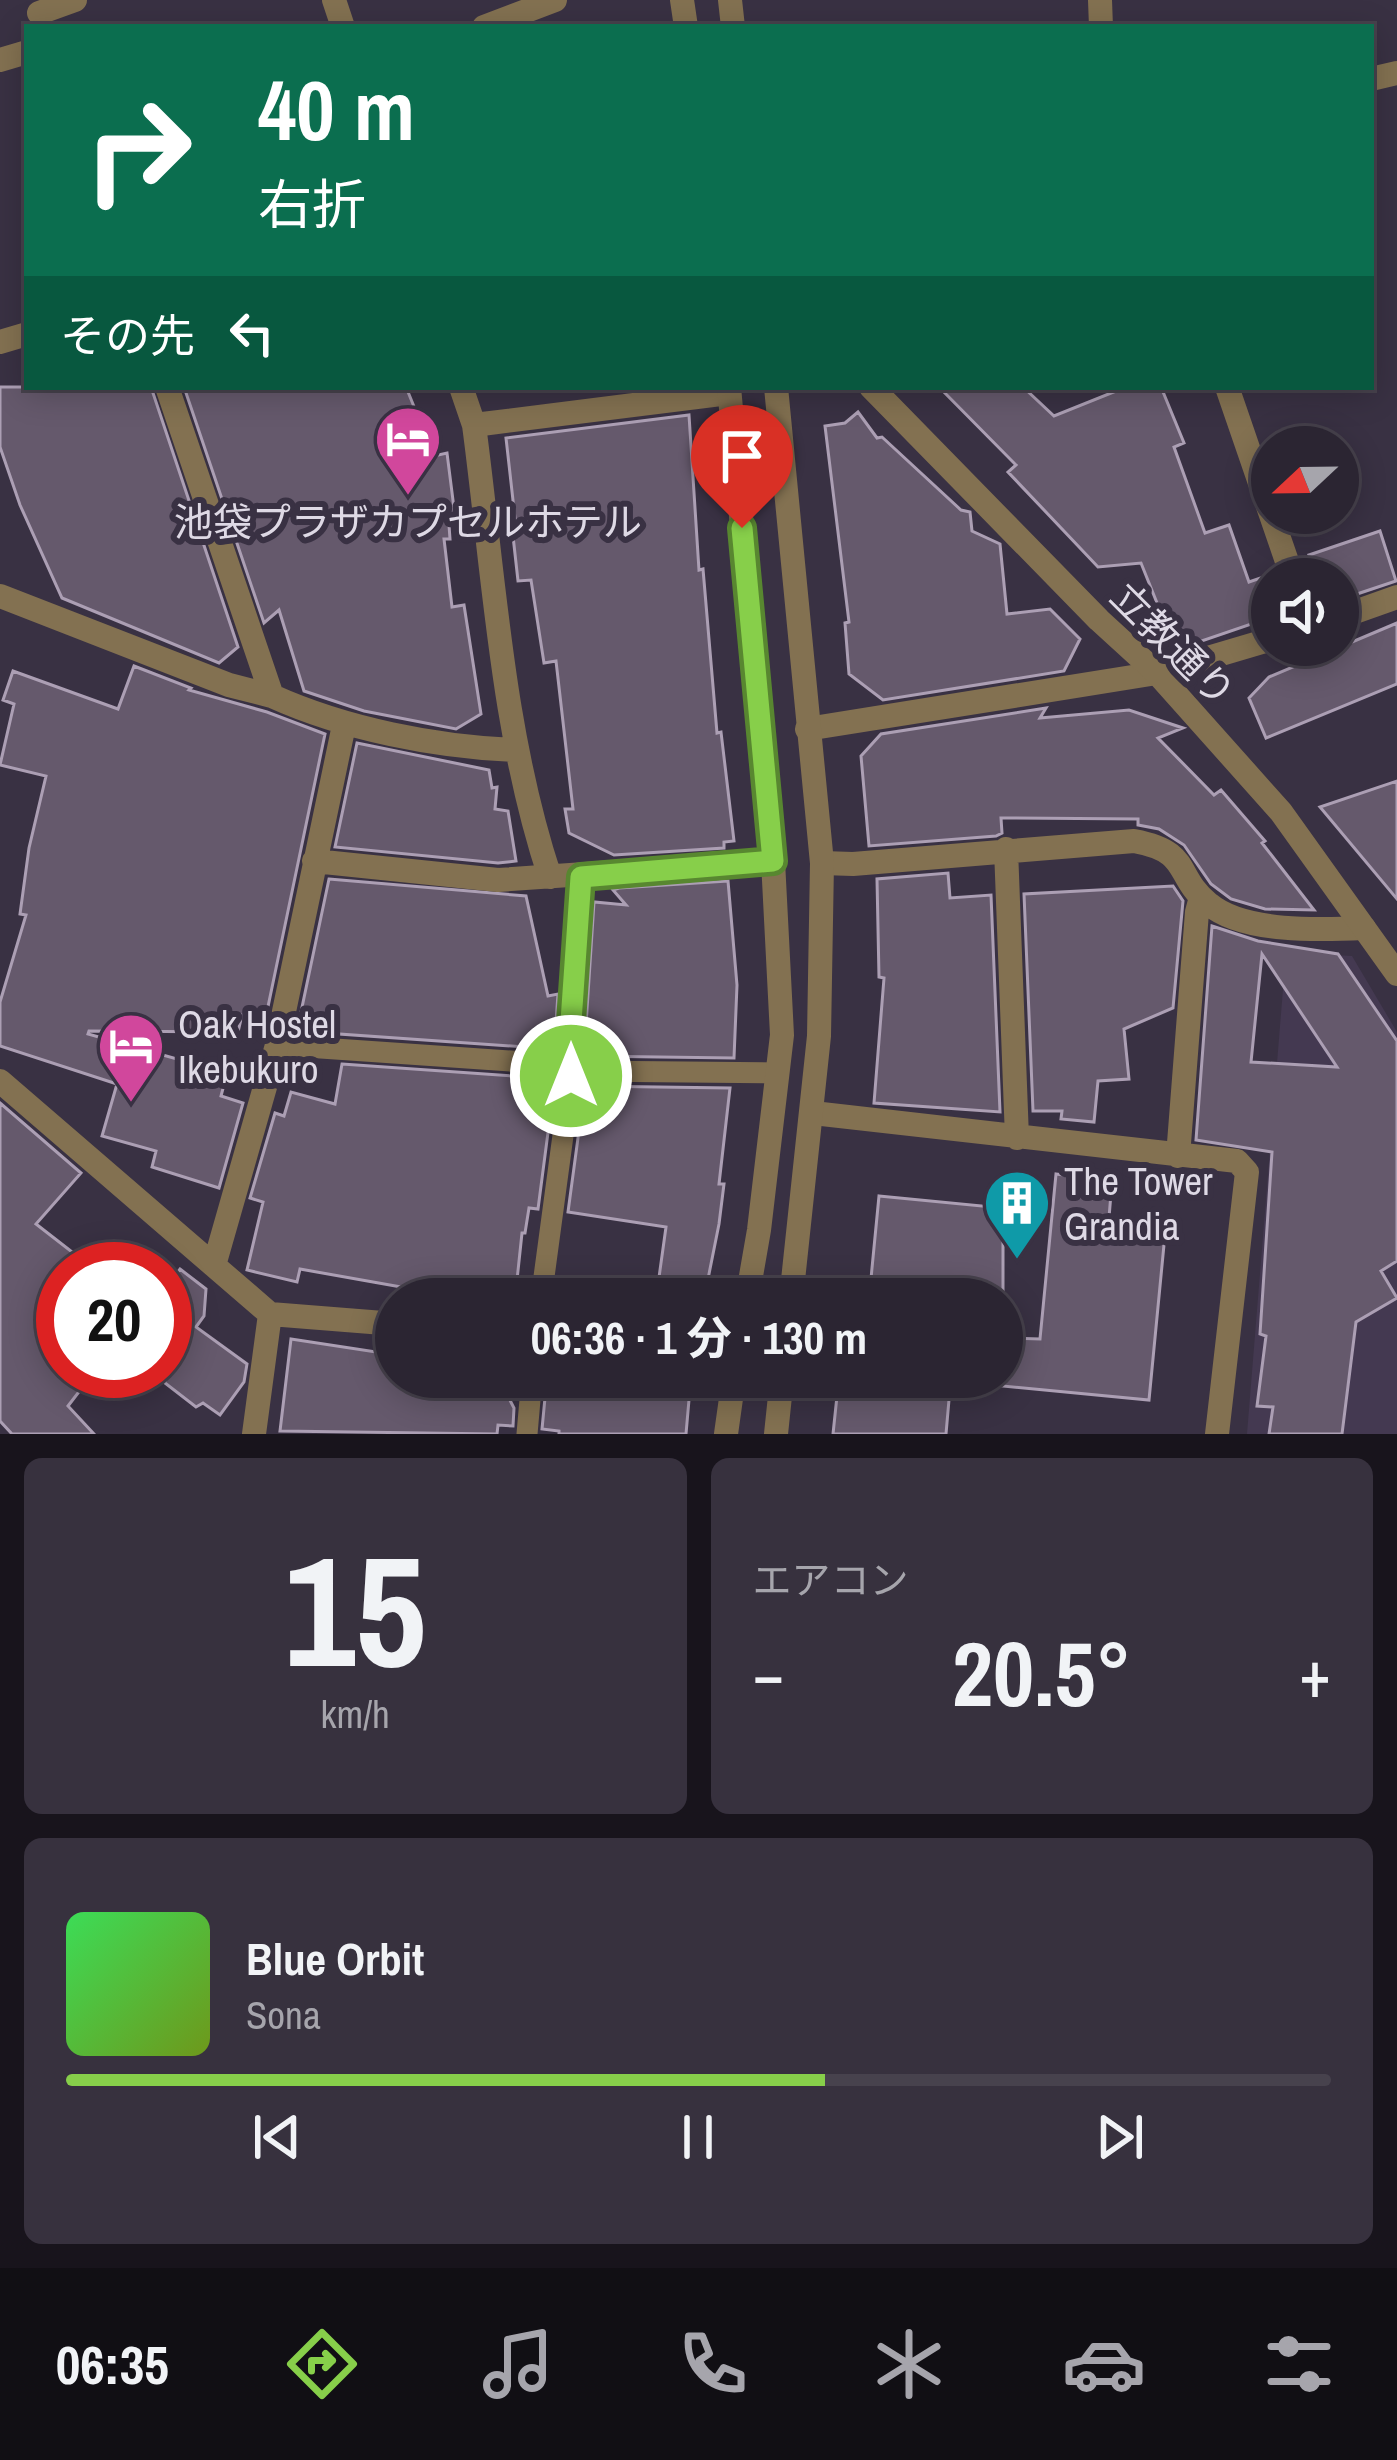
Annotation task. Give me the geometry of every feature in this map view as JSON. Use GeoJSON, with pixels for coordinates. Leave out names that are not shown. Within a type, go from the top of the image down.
{"type":"FeatureCollection","features":[{"type":"Feature","properties":{"kind":"street"},"geometry":{"type":"LineString","coordinates":[[39,13],[75,0]]}},
{"type":"Feature","properties":{"kind":"street"},"geometry":{"type":"LineString","coordinates":[[492,24],[555,0]]}},
{"type":"Feature","properties":{"kind":"street"},"geometry":{"type":"LineString","coordinates":[[168,390],[272,696]]}},
{"type":"Feature","properties":{"kind":"street"},"geometry":{"type":"LineString","coordinates":[[462,390],[474,425],[516,750],[527,809],[550,877]]}},
{"type":"Feature","properties":{"kind":"street"},"geometry":{"type":"LineString","coordinates":[[474,425],[729,390],[773,861],[782,1035],[751,1278]]}},
{"type":"Feature","properties":{"kind":"street"},"geometry":{"type":"LineString","coordinates":[[776,390],[822,863],[820,1036],[793,1278]]}},
{"type":"Feature","properties":{"kind":"street","name":"立教通り"},"geometry":{"type":"LineString","coordinates":[[874,390],[1157,674],[1281,812],[1397,973]]}},
{"type":"Feature","properties":{"kind":"street"},"geometry":{"type":"LineString","coordinates":[[1228,390],[1286,558]]}},
{"type":"Feature","properties":{"kind":"street"},"geometry":{"type":"LineString","coordinates":[[0,596],[344,725],[472,748],[516,750]]}},
{"type":"Feature","properties":{"kind":"street"},"geometry":{"type":"LineString","coordinates":[[1359,610],[1397,597]]}},
{"type":"Feature","properties":{"kind":"street"},"geometry":{"type":"LineString","coordinates":[[807,729],[1157,674],[1251,645]]}},
{"type":"Feature","properties":{"kind":"street"},"geometry":{"type":"LineString","coordinates":[[215,1262],[277,1045],[344,725]]}},
{"type":"Feature","properties":{"kind":"street"},"geometry":{"type":"LineString","coordinates":[[822,863],[1134,841],[1160,846],[1175,856],[1201,897],[1225,915],[1316,930],[1364,928]]}},
{"type":"Feature","properties":{"kind":"street"},"geometry":{"type":"LineString","coordinates":[[1006,849],[1017,1138]]}},
{"type":"Feature","properties":{"kind":"street"},"geometry":{"type":"LineString","coordinates":[[314,861],[498,880],[773,861]]}},
{"type":"Feature","properties":{"kind":"street"},"geometry":{"type":"LineString","coordinates":[[1178,1156],[1196,912],[1201,897]]}},
{"type":"Feature","properties":{"kind":"street"},"geometry":{"type":"LineString","coordinates":[[0,1081],[270,1314],[375,1322]]}},
{"type":"Feature","properties":{"kind":"street"},"geometry":{"type":"LineString","coordinates":[[813,1113],[1237,1161],[1247,1172],[1217,1434]]}},
{"type":"Feature","properties":{"kind":"street"},"geometry":{"type":"LineString","coordinates":[[254,1434],[270,1314]]}},
{"type":"Feature","properties":{"kind":"street"},"geometry":{"type":"LineString","coordinates":[[725,1434],[731,1398]]}},
{"type":"Feature","properties":{"kind":"street"},"geometry":{"type":"LineString","coordinates":[[776,1434],[780,1398]]}},
{"type":"Feature","properties":{"kind":"lane"},"geometry":{"type":"LineString","coordinates":[[544,1278],[571,1076],[581,877]]}},
{"type":"Feature","properties":{"kind":"lane"},"geometry":{"type":"LineString","coordinates":[[277,1045],[568,1065],[580,1071],[778,1073]]}},
{"type":"Feature","properties":{"kind":"lane"},"geometry":{"type":"LineString","coordinates":[[527,1434],[530,1398]]}},
{"type":"Feature","properties":{"kind":"shaded area"},"geometry":{"type":"Polygon","coordinates":[[[1286,952],[1352,956],[1397,1032],[1397,1434],[1247,1434],[1286,952]]]}},
{"type":"Feature","properties":{"kind":"building"},"geometry":{"type":"Polygon","coordinates":[[[0,387],[152,390],[238,647],[219,663],[62,598],[0,447],[0,387]]]}},
{"type":"Feature","properties":{"kind":"building"},"geometry":{"type":"Polygon","coordinates":[[[185,390],[407,390],[417,414],[402,463],[447,453],[456,524],[449,525],[450,539],[444,539],[452,607],[464,605],[481,714],[456,729],[364,711],[304,691],[279,610],[264,623],[185,390]]]}},
{"type":"Feature","properties":{"kind":"building"},"geometry":{"type":"Polygon","coordinates":[[[942,390],[1026,390],[1054,416],[1119,390],[1162,390],[1184,443],[1174,447],[1205,533],[1229,525],[1251,581],[1251,624],[1193,644],[1172,639],[1151,617],[1161,613],[1141,563],[1098,567],[1008,472],[1016,465],[942,390]]]}},
{"type":"Feature","properties":{"kind":"building"},"geometry":{"type":"Polygon","coordinates":[[[858,412],[877,438],[882,437],[961,510],[970,512],[972,531],[1000,544],[1007,614],[1050,609],[1080,639],[1064,671],[883,700],[849,674],[845,623],[849,622],[825,426],[845,423],[858,412]]]}},
{"type":"Feature","properties":{"kind":"building"},"geometry":{"type":"Polygon","coordinates":[[[689,415],[699,570],[703,569],[717,733],[721,732],[734,841],[724,842],[724,848],[614,855],[569,833],[565,809],[573,809],[556,661],[544,663],[531,580],[518,581],[506,438],[689,415]]]}},
{"type":"Feature","properties":{"kind":"building"},"geometry":{"type":"Polygon","coordinates":[[[1380,531],[1396,581],[1359,593],[1359,558],[1309,555],[1380,531]]]}},
{"type":"Feature","properties":{"kind":"building"},"geometry":{"type":"Polygon","coordinates":[[[1397,623],[1397,684],[1266,738],[1249,698],[1269,677],[1295,666],[1359,666],[1359,639],[1397,623]]]}},
{"type":"Feature","properties":{"kind":"building"},"geometry":{"type":"Polygon","coordinates":[[[134,666],[189,690],[325,734],[265,1021],[242,1015],[238,1032],[88,1034],[227,1073],[221,1096],[243,1103],[219,1188],[152,1167],[156,1151],[102,1136],[117,1084],[0,1046],[0,1002],[26,915],[20,914],[29,848],[46,776],[0,765],[14,704],[3,700],[13,671],[118,709],[134,666]]]}},
{"type":"Feature","properties":{"kind":"building"},"geometry":{"type":"Polygon","coordinates":[[[1046,708],[1040,718],[1129,710],[1183,728],[1158,738],[1214,795],[1221,790],[1314,910],[1265,909],[1231,899],[1211,884],[1184,845],[1159,829],[1138,825],[1138,819],[1001,818],[1002,833],[996,836],[869,846],[861,756],[881,734],[1046,708]]]}},
{"type":"Feature","properties":{"kind":"building"},"geometry":{"type":"Polygon","coordinates":[[[357,743],[489,770],[492,788],[497,787],[495,809],[508,811],[516,861],[335,847],[357,743]]]}},
{"type":"Feature","properties":{"kind":"building"},"geometry":{"type":"Polygon","coordinates":[[[1397,781],[1397,899],[1320,807],[1397,781]]]}},
{"type":"Feature","properties":{"kind":"building"},"geometry":{"type":"Polygon","coordinates":[[[948,873],[950,898],[991,895],[1000,1112],[874,1103],[884,978],[879,977],[877,879],[948,873]]]}},
{"type":"Feature","properties":{"kind":"building"},"geometry":{"type":"Polygon","coordinates":[[[329,879],[526,896],[548,996],[558,994],[554,1049],[297,1031],[329,879]]]}},
{"type":"Feature","properties":{"kind":"building"},"geometry":{"type":"Polygon","coordinates":[[[728,881],[737,985],[734,1058],[584,1056],[594,902],[626,905],[613,890],[619,888],[728,881]]]}},
{"type":"Feature","properties":{"kind":"building"},"geometry":{"type":"Polygon","coordinates":[[[1173,886],[1183,901],[1173,1008],[1124,1029],[1129,1079],[1098,1081],[1094,1122],[1061,1119],[1062,1111],[1033,1111],[1024,894],[1173,886]]]}},
{"type":"Feature","properties":{"kind":"building"},"geometry":{"type":"Polygon","coordinates":[[[1212,926],[1258,941],[1338,954],[1397,1041],[1397,1261],[1381,1271],[1397,1298],[1356,1322],[1342,1434],[1269,1434],[1273,1407],[1257,1406],[1266,1336],[1260,1334],[1272,1152],[1196,1140],[1212,926]],[[1262,954],[1251,1062],[1337,1067],[1262,954]]]}},
{"type":"Feature","properties":{"kind":"building"},"geometry":{"type":"Polygon","coordinates":[[[342,1064],[555,1079],[538,1209],[529,1208],[517,1278],[375,1278],[375,1282],[300,1269],[297,1282],[247,1270],[263,1202],[250,1198],[275,1113],[284,1116],[291,1092],[335,1104],[342,1064]]]}},
{"type":"Feature","properties":{"kind":"building"},"geometry":{"type":"Polygon","coordinates":[[[585,1086],[730,1088],[719,1184],[724,1184],[708,1278],[659,1278],[666,1227],[568,1212],[585,1086]]]}},
{"type":"Feature","properties":{"kind":"building"},"geometry":{"type":"Polygon","coordinates":[[[0,1103],[81,1173],[36,1224],[59,1242],[36,1242],[36,1398],[74,1398],[68,1406],[94,1434],[12,1434],[0,1421],[0,1103]]]}},
{"type":"Feature","properties":{"kind":"building"},"geometry":{"type":"Polygon","coordinates":[[[1056,1174],[1112,1181],[1109,1218],[1166,1224],[1149,1400],[1023,1388],[1023,1339],[1040,1339],[1056,1174]]]}},
{"type":"Feature","properties":{"kind":"building"},"geometry":{"type":"Polygon","coordinates":[[[879,1196],[1003,1208],[1003,1278],[871,1278],[879,1196]]]}},
{"type":"Feature","properties":{"kind":"building"},"geometry":{"type":"Polygon","coordinates":[[[192,1278],[206,1289],[204,1316],[196,1327],[247,1364],[244,1382],[220,1415],[203,1403],[196,1407],[184,1398],[192,1398],[192,1278]]]}},
{"type":"Feature","properties":{"kind":"building"},"geometry":{"type":"Polygon","coordinates":[[[291,1339],[375,1352],[375,1398],[509,1398],[514,1408],[513,1426],[498,1425],[497,1434],[280,1431],[291,1339]]]}},
{"type":"Feature","properties":{"kind":"building"},"geometry":{"type":"Polygon","coordinates":[[[545,1398],[689,1398],[686,1434],[559,1434],[542,1429],[545,1398]]]}},
{"type":"Feature","properties":{"kind":"building"},"geometry":{"type":"Polygon","coordinates":[[[837,1398],[949,1398],[946,1434],[833,1434],[837,1398]]]}},
{"type":"Feature","properties":{"kind":"place","name":"池袋プラザカプセルホテル"},"geometry":{"type":"Point","coordinates":[408,498]}},
{"type":"Feature","properties":{"kind":"place","name":"Oak Hostel Ikebukuro"},"geometry":{"type":"Point","coordinates":[131,1105]}},
{"type":"Feature","properties":{"kind":"place","name":"The Tower Grandia"},"geometry":{"type":"Point","coordinates":[1017,1262]}},
{"type":"Feature","properties":{"kind":"route"},"geometry":{"type":"LineString","coordinates":[[571,1076],[581,877],[773,861],[742,528]]}}]}
